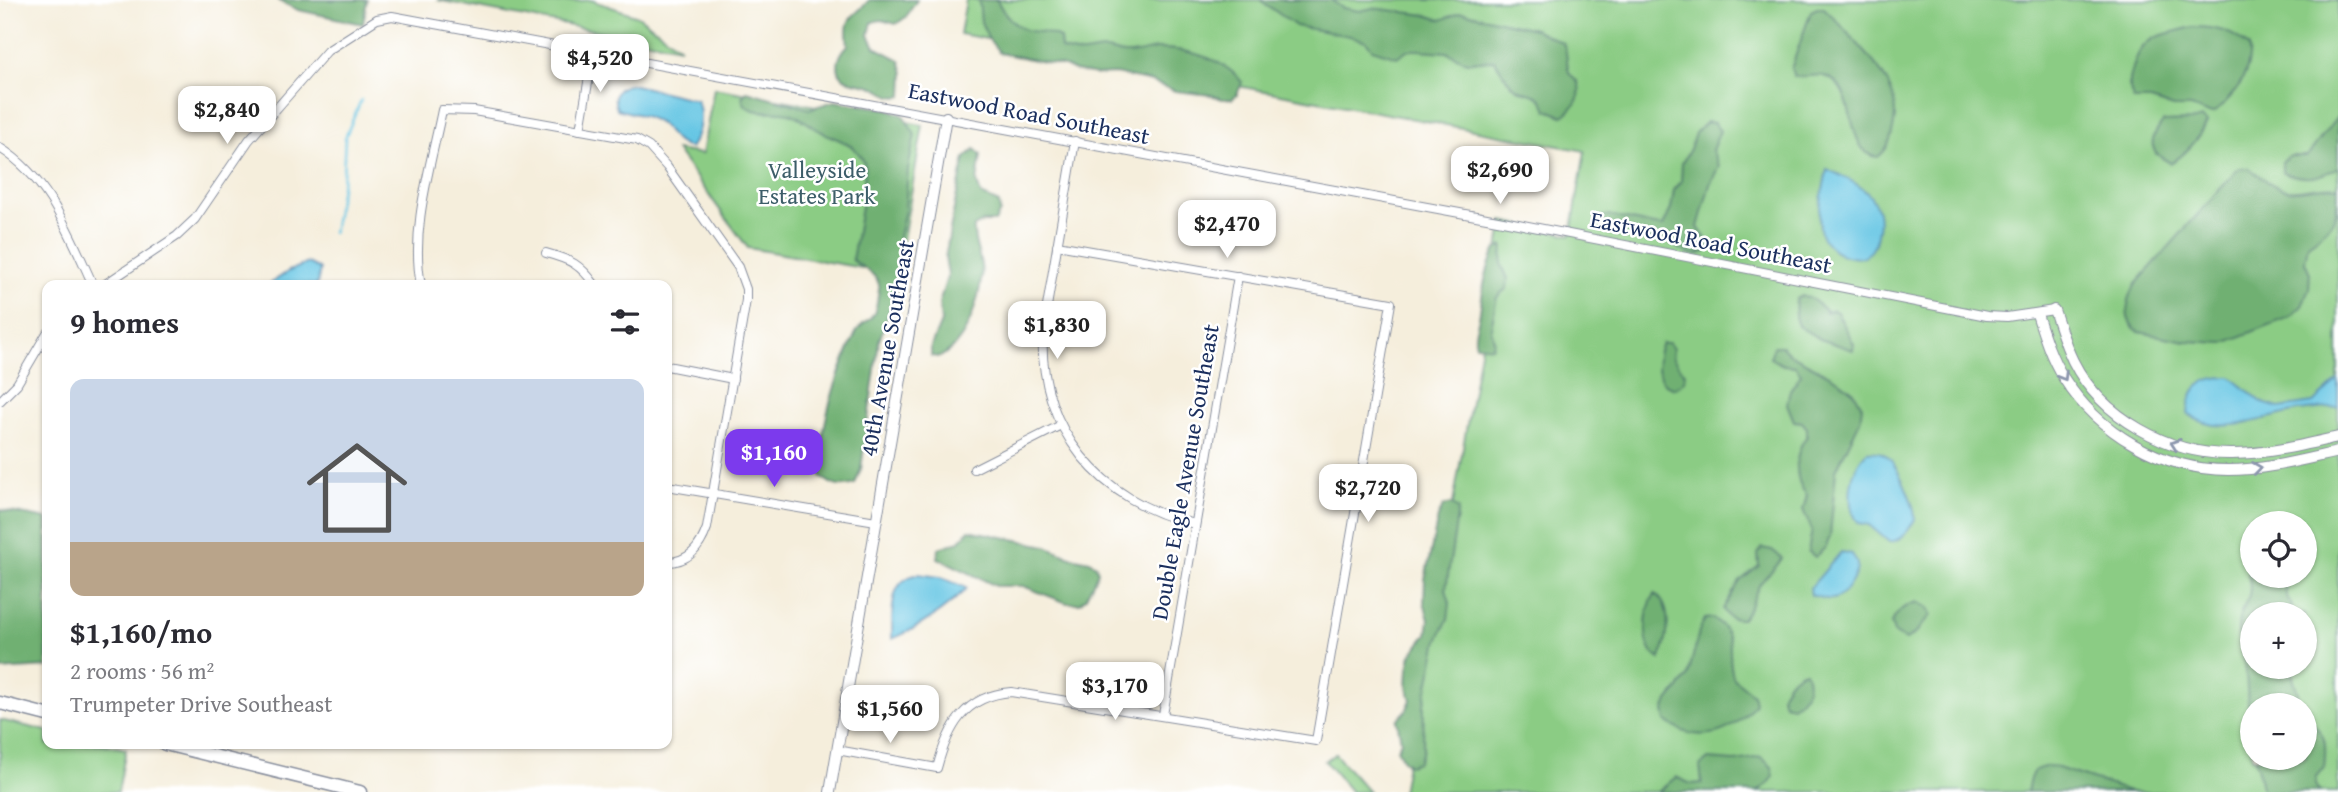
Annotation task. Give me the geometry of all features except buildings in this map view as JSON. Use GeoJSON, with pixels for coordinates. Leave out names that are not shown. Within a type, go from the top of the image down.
{"type":"FeatureCollection","features":[{"type":"Feature","properties":{"kind":"main road"},"geometry":{"type":"LineString","coordinates":[[0,703],[42,714]]}},
{"type":"Feature","properties":{"kind":"main road"},"geometry":{"type":"LineString","coordinates":[[185,749],[360,792]]}},
{"type":"Feature","properties":{"kind":"street","name":"Eastwood Road Southeast"},"geometry":{"type":"LineString","coordinates":[[111,280],[177,236],[195,219],[249,140],[327,51],[377,19],[392,16],[1076,141],[1987,316],[2007,317],[2054,310]]}},
{"type":"Feature","properties":{"kind":"street"},"geometry":{"type":"LineString","coordinates":[[580,130],[593,53]]}},
{"type":"Feature","properties":{"kind":"street"},"geometry":{"type":"LineString","coordinates":[[420,280],[419,224],[442,110],[474,111],[637,140],[649,147],[667,167],[738,267],[743,278],[746,300],[713,494],[702,542],[686,558],[672,561]]}},
{"type":"Feature","properties":{"kind":"street","name":"40th Avenue Southeast"},"geometry":{"type":"LineString","coordinates":[[830,792],[946,117]]}},
{"type":"Feature","properties":{"kind":"street"},"geometry":{"type":"LineString","coordinates":[[1076,141],[1043,330],[1042,357],[1048,389],[1061,425],[1091,467],[1116,491],[1150,509],[1195,524]]}},
{"type":"Feature","properties":{"kind":"street"},"geometry":{"type":"LineString","coordinates":[[0,148],[40,184],[68,229],[91,280]]}},
{"type":"Feature","properties":{"kind":"street"},"geometry":{"type":"LineString","coordinates":[[837,750],[937,768],[947,737],[958,718],[978,702],[1001,693],[1023,693],[1316,741],[1391,303],[1057,245]]}},
{"type":"Feature","properties":{"kind":"street"},"geometry":{"type":"LineString","coordinates":[[546,253],[572,260],[592,280]]}},
{"type":"Feature","properties":{"kind":"street","name":"Double Eagle Avenue Southeast"},"geometry":{"type":"LineString","coordinates":[[1163,715],[1238,276]]}},
{"type":"Feature","properties":{"kind":"street"},"geometry":{"type":"LineString","coordinates":[[2054,310],[2073,361],[2093,391],[2129,422],[2166,441],[2199,451],[2235,454],[2280,450],[2338,437]]}},
{"type":"Feature","properties":{"kind":"street"},"geometry":{"type":"LineString","coordinates":[[2037,314],[2053,359],[2071,388],[2102,422],[2120,436],[2154,455],[2184,466],[2226,470],[2277,465],[2338,452]]}},
{"type":"Feature","properties":{"kind":"street"},"geometry":{"type":"LineString","coordinates":[[0,401],[17,384],[42,342]]}},
{"type":"Feature","properties":{"kind":"street"},"geometry":{"type":"LineString","coordinates":[[672,367],[733,379]]}},
{"type":"Feature","properties":{"kind":"street"},"geometry":{"type":"LineString","coordinates":[[974,469],[1061,425]]}},
{"type":"Feature","properties":{"kind":"street"},"geometry":{"type":"LineString","coordinates":[[672,487],[876,521]]}},
{"type":"Feature","properties":{"kind":"green space"},"geometry":{"type":"Polygon","coordinates":[[[277,0],[367,0],[363,24],[298,10],[277,0]]]}},
{"type":"Feature","properties":{"kind":"green space"},"geometry":{"type":"Polygon","coordinates":[[[437,0],[538,0],[544,4],[591,0],[638,16],[680,47],[437,0]]]}},
{"type":"Feature","properties":{"kind":"green space"},"geometry":{"type":"Polygon","coordinates":[[[869,0],[917,0],[906,17],[896,24],[881,20],[872,22],[869,35],[875,47],[900,60],[904,73],[903,96],[890,95],[872,86],[850,81],[844,78],[839,69],[839,59],[848,45],[849,22],[869,0]]]}},
{"type":"Feature","properties":{"kind":"green space"},"geometry":{"type":"Polygon","coordinates":[[[966,0],[2338,0],[2338,792],[1402,792],[1503,221],[1571,235],[1585,151],[960,34],[966,0]],[[2193,27],[2148,43],[2137,58],[2129,86],[2151,100],[2173,107],[2193,27]],[[2183,122],[2163,123],[2156,155],[2183,122]]]}},
{"type":"Feature","properties":{"kind":"green space"},"geometry":{"type":"Polygon","coordinates":[[[979,0],[997,0],[1015,24],[1025,30],[1060,38],[1061,49],[1074,53],[1106,50],[1122,54],[1157,49],[1180,50],[1214,61],[1242,82],[1237,95],[1232,99],[1222,99],[1175,91],[1152,82],[1115,74],[1096,75],[1074,71],[1064,66],[1000,53],[988,38],[981,22],[979,0]]]}},
{"type":"Feature","properties":{"kind":"green space"},"geometry":{"type":"Polygon","coordinates":[[[1260,0],[1331,0],[1343,8],[1359,11],[1373,8],[1426,15],[1441,20],[1462,12],[1534,29],[1563,43],[1569,72],[1579,86],[1579,96],[1563,116],[1547,110],[1536,96],[1511,84],[1494,60],[1467,62],[1447,52],[1418,50],[1407,50],[1397,57],[1372,49],[1366,41],[1350,36],[1296,26],[1260,0]]]}},
{"type":"Feature","properties":{"kind":"green space"},"geometry":{"type":"Polygon","coordinates":[[[1824,8],[1866,52],[1892,93],[1895,116],[1893,129],[1888,144],[1878,157],[1867,153],[1860,145],[1844,94],[1837,84],[1823,76],[1794,76],[1791,69],[1811,11],[1824,8]]]}},
{"type":"Feature","properties":{"kind":"green space"},"geometry":{"type":"Polygon","coordinates":[[[2193,27],[2223,31],[2237,37],[2249,47],[2248,66],[2235,92],[2214,113],[2191,107],[2173,107],[2151,100],[2134,100],[2130,81],[2142,48],[2155,38],[2193,27]]]}},
{"type":"Feature","properties":{"kind":"green space","name":"Valleyside Estates Park"},"geometry":{"type":"Polygon","coordinates":[[[714,88],[923,125],[897,274],[748,248],[676,150],[702,154],[714,88]]]}},
{"type":"Feature","properties":{"kind":"green space"},"geometry":{"type":"Polygon","coordinates":[[[747,91],[809,109],[834,101],[888,109],[903,115],[915,135],[899,237],[905,255],[904,270],[879,341],[861,469],[855,484],[850,486],[836,486],[821,476],[821,458],[825,422],[841,368],[858,329],[872,317],[877,305],[878,281],[852,260],[863,195],[864,163],[852,147],[794,115],[749,108],[742,97],[747,91]]]}},
{"type":"Feature","properties":{"kind":"green space"},"geometry":{"type":"Polygon","coordinates":[[[2338,116],[2338,167],[2311,177],[2282,172],[2282,162],[2288,156],[2307,156],[2338,116]]]}},
{"type":"Feature","properties":{"kind":"green space"},"geometry":{"type":"Polygon","coordinates":[[[2202,118],[2207,122],[2200,134],[2176,160],[2171,163],[2154,150],[2153,140],[2163,122],[2202,118]]]}},
{"type":"Feature","properties":{"kind":"green space"},"geometry":{"type":"Polygon","coordinates":[[[1706,122],[1714,123],[1720,131],[1712,150],[1719,166],[1710,184],[1698,227],[1709,243],[1706,252],[1689,253],[1664,241],[1621,237],[1606,230],[1601,224],[1603,216],[1663,226],[1671,209],[1674,190],[1681,182],[1682,163],[1695,133],[1706,122]]]}},
{"type":"Feature","properties":{"kind":"green space"},"geometry":{"type":"Polygon","coordinates":[[[975,149],[981,155],[977,182],[981,195],[999,203],[1000,212],[995,222],[983,222],[974,227],[981,273],[972,317],[951,349],[940,357],[931,356],[931,346],[941,322],[939,303],[948,274],[945,258],[955,203],[965,158],[975,149]]]}},
{"type":"Feature","properties":{"kind":"green space"},"geometry":{"type":"Polygon","coordinates":[[[2249,168],[2283,189],[2338,187],[2333,221],[2308,244],[2305,262],[2310,273],[2309,289],[2302,306],[2290,317],[2224,343],[2186,341],[2139,332],[2130,322],[2127,310],[2135,285],[2238,169],[2249,168]]]}},
{"type":"Feature","properties":{"kind":"green space"},"geometry":{"type":"Polygon","coordinates":[[[1503,246],[1502,265],[1508,279],[1507,288],[1497,297],[1491,328],[1494,340],[1492,347],[1476,345],[1475,332],[1487,272],[1496,249],[1503,246]]]}},
{"type":"Feature","properties":{"kind":"green space"},"geometry":{"type":"Polygon","coordinates":[[[1809,297],[1826,312],[1837,312],[1854,344],[1853,350],[1820,339],[1798,326],[1795,317],[1796,299],[1809,297]]]}},
{"type":"Feature","properties":{"kind":"green space"},"geometry":{"type":"Polygon","coordinates":[[[1662,343],[1669,343],[1673,349],[1672,357],[1685,374],[1684,382],[1674,388],[1663,381],[1658,369],[1658,355],[1662,343]]]}},
{"type":"Feature","properties":{"kind":"green space"},"geometry":{"type":"Polygon","coordinates":[[[1774,346],[1782,346],[1790,354],[1837,379],[1854,392],[1862,406],[1860,421],[1836,470],[1830,536],[1826,547],[1815,557],[1808,551],[1812,530],[1803,510],[1807,495],[1797,474],[1798,457],[1807,436],[1807,428],[1802,422],[1794,421],[1787,404],[1790,390],[1801,374],[1795,366],[1783,365],[1770,358],[1774,346]]]}},
{"type":"Feature","properties":{"kind":"green space"},"geometry":{"type":"Polygon","coordinates":[[[1451,504],[1458,509],[1446,589],[1450,603],[1448,619],[1438,640],[1424,704],[1423,750],[1418,762],[1410,765],[1403,760],[1397,749],[1401,741],[1397,720],[1406,711],[1411,700],[1407,686],[1411,655],[1427,634],[1429,620],[1424,602],[1425,579],[1438,517],[1443,506],[1451,504]]]}},
{"type":"Feature","properties":{"kind":"green space"},"geometry":{"type":"Polygon","coordinates":[[[0,510],[42,518],[42,667],[0,670],[0,510]]]}},
{"type":"Feature","properties":{"kind":"green space"},"geometry":{"type":"Polygon","coordinates":[[[969,530],[1046,546],[1071,557],[1090,561],[1096,565],[1098,572],[1086,597],[1080,603],[1067,603],[1023,586],[996,586],[938,558],[939,548],[960,541],[969,530]]]}},
{"type":"Feature","properties":{"kind":"green space"},"geometry":{"type":"Polygon","coordinates":[[[1762,548],[1772,550],[1782,558],[1760,584],[1742,619],[1730,617],[1723,609],[1740,581],[1759,566],[1758,554],[1762,548]]]}},
{"type":"Feature","properties":{"kind":"green space"},"geometry":{"type":"Polygon","coordinates":[[[2250,588],[2285,588],[2290,602],[2246,602],[2250,588]]]}},
{"type":"Feature","properties":{"kind":"green space"},"geometry":{"type":"Polygon","coordinates":[[[1655,594],[1665,607],[1668,624],[1660,659],[1649,647],[1646,629],[1648,610],[1655,594]]]}},
{"type":"Feature","properties":{"kind":"green space"},"geometry":{"type":"Polygon","coordinates":[[[1918,602],[1928,608],[1931,615],[1916,633],[1906,640],[1894,632],[1891,623],[1902,609],[1918,602]]]}},
{"type":"Feature","properties":{"kind":"green space"},"geometry":{"type":"Polygon","coordinates":[[[1713,618],[1721,625],[1729,639],[1734,679],[1753,694],[1755,703],[1736,723],[1726,729],[1702,735],[1678,729],[1666,721],[1664,711],[1668,701],[1688,677],[1699,631],[1705,619],[1713,618]]]}},
{"type":"Feature","properties":{"kind":"green space"},"geometry":{"type":"Polygon","coordinates":[[[1805,671],[1808,682],[1804,695],[1792,706],[1784,704],[1781,695],[1786,687],[1794,677],[1805,671]]]}},
{"type":"Feature","properties":{"kind":"green space"},"geometry":{"type":"Polygon","coordinates":[[[2246,679],[2294,679],[2298,693],[2247,693],[2246,679]]]}},
{"type":"Feature","properties":{"kind":"green space"},"geometry":{"type":"Polygon","coordinates":[[[0,720],[42,730],[42,749],[126,749],[118,792],[0,792],[0,720]]]}},
{"type":"Feature","properties":{"kind":"green space"},"geometry":{"type":"Polygon","coordinates":[[[2317,727],[2325,745],[2324,769],[2316,776],[2315,785],[2320,792],[2263,792],[2258,770],[2317,770],[2317,727]]]}},
{"type":"Feature","properties":{"kind":"green space"},"geometry":{"type":"Polygon","coordinates":[[[1335,754],[1369,792],[1351,792],[1325,761],[1335,754]]]}},
{"type":"Feature","properties":{"kind":"green space"},"geometry":{"type":"Polygon","coordinates":[[[1761,757],[1772,767],[1774,776],[1757,792],[1658,792],[1676,777],[1691,784],[1702,783],[1700,766],[1708,759],[1735,761],[1761,757]]]}},
{"type":"Feature","properties":{"kind":"green space"},"geometry":{"type":"Polygon","coordinates":[[[2052,766],[2132,792],[2027,792],[2035,770],[2052,766]]]}},
{"type":"Feature","properties":{"kind":"water"},"geometry":{"type":"Polygon","coordinates":[[[631,84],[697,100],[700,125],[690,148],[677,141],[655,121],[617,109],[616,92],[631,84]]]}},
{"type":"Feature","properties":{"kind":"water"},"geometry":{"type":"Polygon","coordinates":[[[1827,169],[1858,185],[1873,200],[1879,221],[1875,244],[1871,251],[1863,256],[1841,254],[1828,245],[1821,233],[1820,209],[1827,169]]]}},
{"type":"Feature","properties":{"kind":"water"},"geometry":{"type":"Polygon","coordinates":[[[308,263],[320,269],[318,280],[276,280],[308,263]]]}},
{"type":"Feature","properties":{"kind":"water"},"geometry":{"type":"Polygon","coordinates":[[[2231,377],[2263,403],[2279,408],[2313,403],[2338,380],[2338,407],[2226,425],[2213,425],[2188,414],[2192,396],[2200,385],[2213,378],[2231,377]]]}},
{"type":"Feature","properties":{"kind":"water"},"geometry":{"type":"Polygon","coordinates":[[[1867,452],[1880,452],[1889,459],[1900,474],[1912,504],[1915,519],[1898,540],[1889,542],[1869,525],[1859,523],[1854,516],[1850,497],[1853,476],[1861,458],[1867,452]]]}},
{"type":"Feature","properties":{"kind":"water"},"geometry":{"type":"Polygon","coordinates":[[[1841,552],[1852,554],[1857,564],[1850,585],[1837,598],[1825,599],[1811,595],[1810,588],[1841,552]]]}},
{"type":"Feature","properties":{"kind":"water"},"geometry":{"type":"Polygon","coordinates":[[[918,574],[940,577],[967,588],[932,617],[892,639],[892,608],[896,591],[901,583],[918,574]]]}},
{"type":"Feature","properties":{"kind":"waterway"},"geometry":{"type":"LineString","coordinates":[[333,233],[343,176],[345,138],[361,100]]}}]}
